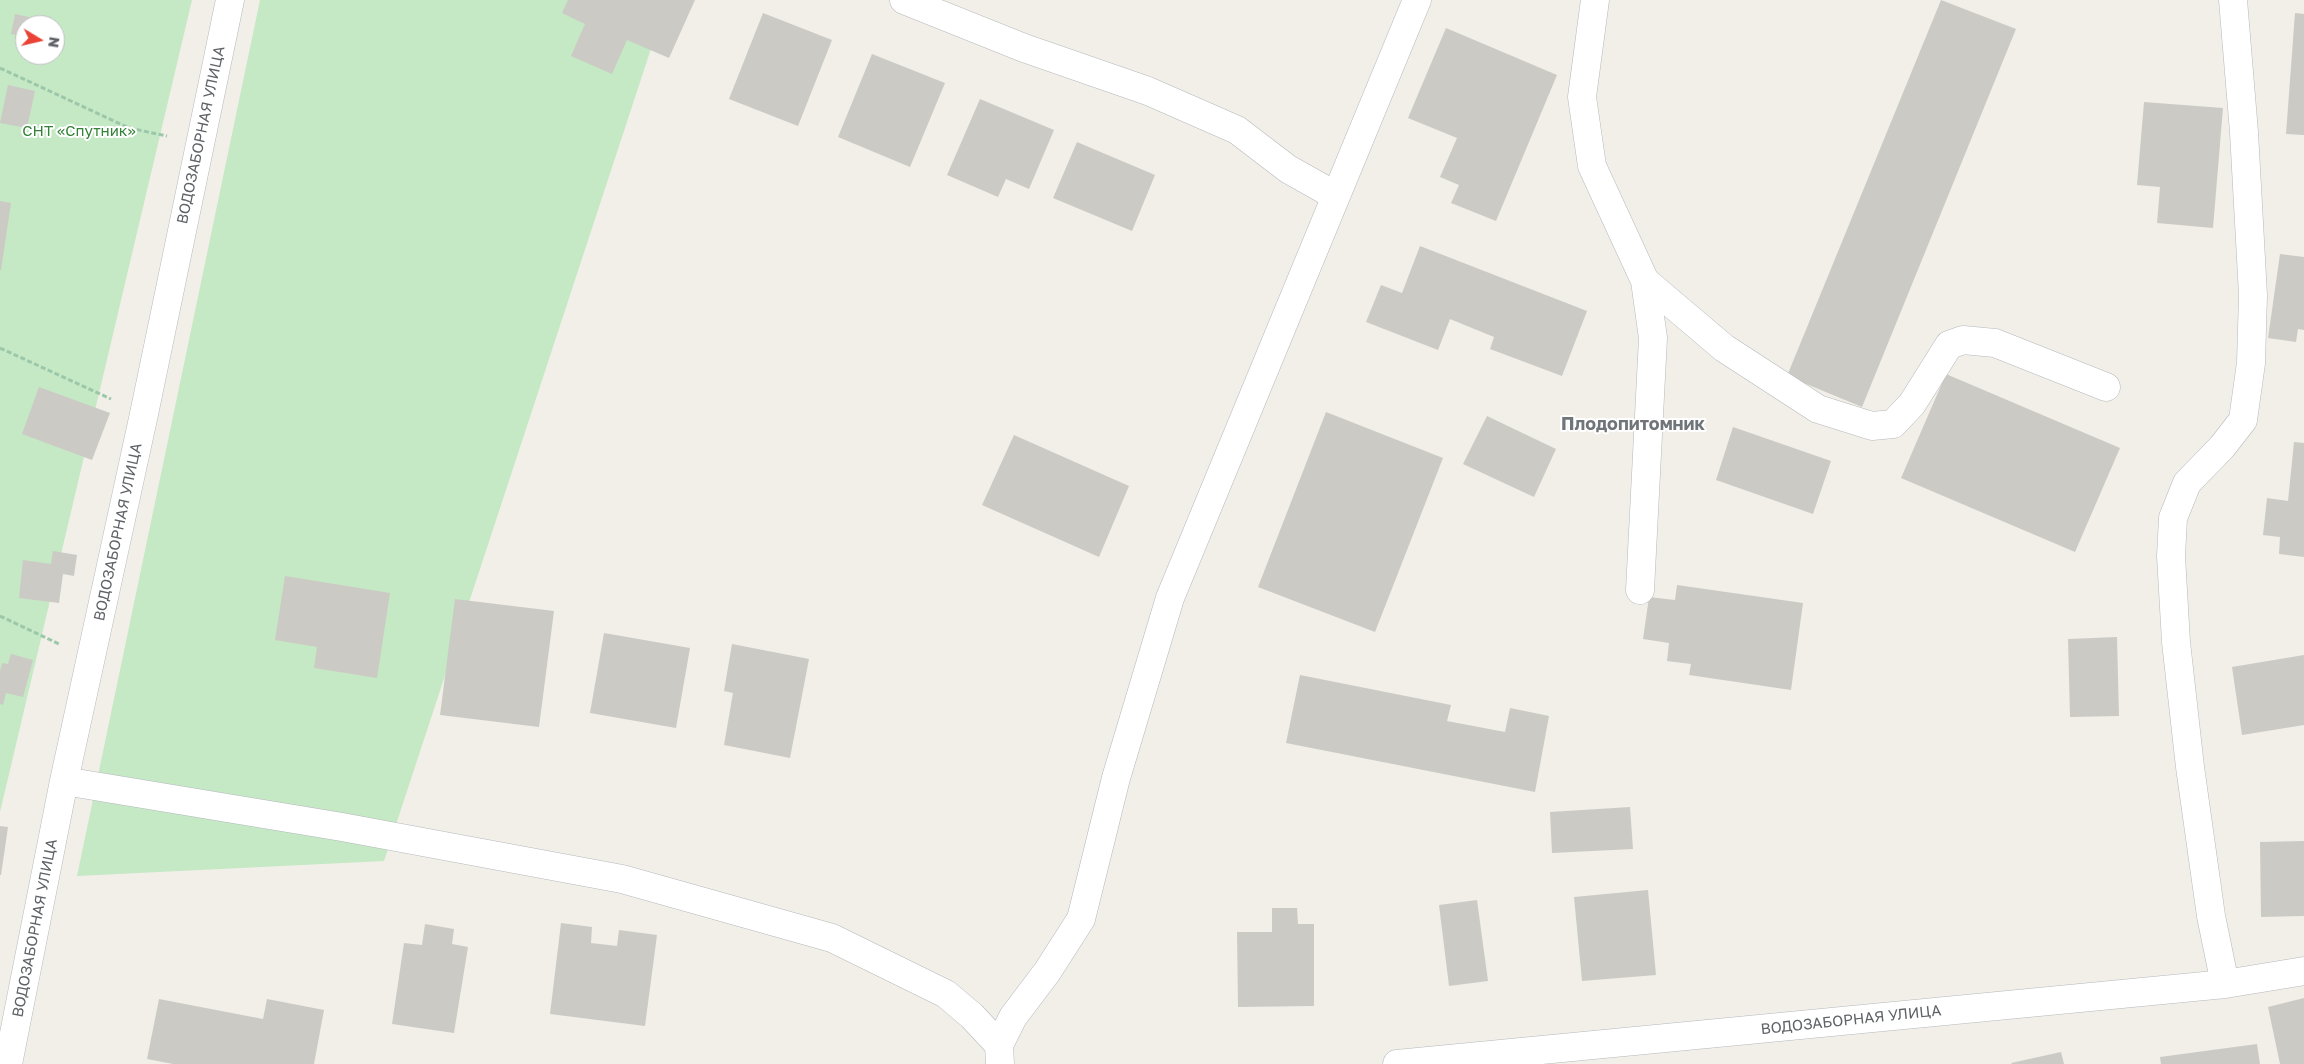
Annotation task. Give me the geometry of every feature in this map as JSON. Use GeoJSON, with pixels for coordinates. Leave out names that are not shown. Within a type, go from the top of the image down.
{"type":"FeatureCollection","features":[{"type":"Feature","properties":{"kind":"street","name":"ВОДОЗАБОРНАЯ УЛИЦА"},"geometry":{"type":"LineString","coordinates":[[8,1064],[64,781],[144,414],[230,0]]}},
{"type":"Feature","properties":{"kind":"street"},"geometry":{"type":"LineString","coordinates":[[904,0],[1024,48],[1148,91],[1237,130],[1288,169],[1336,196]]}},
{"type":"Feature","properties":{"kind":"street"},"geometry":{"type":"LineString","coordinates":[[999,1054],[1013,1017],[1047,972],[1081,919],[1116,778],[1170,598],[1417,0]]}},
{"type":"Feature","properties":{"kind":"street"},"geometry":{"type":"LineString","coordinates":[[1595,0],[1582,97],[1592,166],[1645,281],[1653,338],[1640,590]]}},
{"type":"Feature","properties":{"kind":"street"},"geometry":{"type":"LineString","coordinates":[[2225,984],[2211,916],[2190,767],[2176,642],[2170,556],[2173,518],[2187,483],[2222,447],[2243,420],[2251,363],[2253,295],[2244,132],[2233,0]]}},
{"type":"Feature","properties":{"kind":"street"},"geometry":{"type":"LineString","coordinates":[[1645,281],[1724,348],[1778,383],[1818,408],[1872,426],[1893,424],[1912,404],[1950,345],[1963,340],[1995,343],[2106,387]]}},
{"type":"Feature","properties":{"kind":"street"},"geometry":{"type":"LineString","coordinates":[[64,781],[342,827],[622,879],[813,932],[832,938],[946,994],[972,1016],[999,1054]]}},
{"type":"Feature","properties":{"kind":"street","name":"ВОДОЗАБОРНАЯ УЛИЦА"},"geometry":{"type":"LineString","coordinates":[[1397,1064],[2225,984],[2304,970]]}},
{"type":"Feature","properties":{"kind":"path"},"geometry":{"type":"LineString","coordinates":[[0,68],[129,128],[200,142]]}},
{"type":"Feature","properties":{"kind":"path"},"geometry":{"type":"LineString","coordinates":[[0,348],[144,414]]}},
{"type":"Feature","properties":{"kind":"path"},"geometry":{"type":"LineString","coordinates":[[0,616],[91,659]]}},
{"type":"Feature","properties":{"kind":"green space","name":"СНТ «Спутник»"},"geometry":{"type":"Polygon","coordinates":[[[0,0],[192,0],[0,812],[0,0]]]}},
{"type":"Feature","properties":{"kind":"green space"},"geometry":{"type":"Polygon","coordinates":[[[260,0],[667,0],[384,861],[77,876],[260,0]]]}},
{"type":"Feature","properties":{"kind":"building"},"geometry":{"type":"Polygon","coordinates":[[[568,0],[695,0],[669,58],[627,40],[612,74],[571,56],[585,24],[562,13],[568,0]]]}},
{"type":"Feature","properties":{"kind":"building"},"geometry":{"type":"Polygon","coordinates":[[[1941,0],[2016,29],[1862,407],[1787,376],[1941,0]]]}},
{"type":"Feature","properties":{"kind":"building"},"geometry":{"type":"Polygon","coordinates":[[[763,13],[832,40],[798,126],[729,99],[763,13]]]}},
{"type":"Feature","properties":{"kind":"building"},"geometry":{"type":"Polygon","coordinates":[[[2295,13],[2304,14],[2304,135],[2286,134],[2295,13]]]}},
{"type":"Feature","properties":{"kind":"building"},"geometry":{"type":"Polygon","coordinates":[[[15,14],[20,15],[15,15],[15,35],[11,34],[15,14]]]}},
{"type":"Feature","properties":{"kind":"building"},"geometry":{"type":"Polygon","coordinates":[[[1446,28],[1557,75],[1496,221],[1451,203],[1459,185],[1440,177],[1457,138],[1408,118],[1446,28]]]}},
{"type":"Feature","properties":{"kind":"building"},"geometry":{"type":"Polygon","coordinates":[[[872,54],[945,83],[910,167],[838,137],[872,54]]]}},
{"type":"Feature","properties":{"kind":"building"},"geometry":{"type":"Polygon","coordinates":[[[8,85],[35,91],[27,128],[0,123],[8,85]]]}},
{"type":"Feature","properties":{"kind":"building"},"geometry":{"type":"Polygon","coordinates":[[[980,99],[1054,130],[1029,189],[1006,179],[998,197],[947,175],[980,99]]]}},
{"type":"Feature","properties":{"kind":"building"},"geometry":{"type":"Polygon","coordinates":[[[2144,102],[2223,108],[2213,228],[2157,223],[2160,187],[2137,185],[2144,102]]]}},
{"type":"Feature","properties":{"kind":"building"},"geometry":{"type":"Polygon","coordinates":[[[1077,142],[1155,175],[1132,231],[1053,198],[1077,142]]]}},
{"type":"Feature","properties":{"kind":"building"},"geometry":{"type":"Polygon","coordinates":[[[0,201],[11,203],[1,270],[0,270],[0,201]]]}},
{"type":"Feature","properties":{"kind":"building"},"geometry":{"type":"Polygon","coordinates":[[[1420,246],[1587,311],[1562,376],[1490,349],[1494,337],[1450,319],[1438,350],[1366,322],[1381,285],[1402,293],[1420,246]]]}},
{"type":"Feature","properties":{"kind":"building"},"geometry":{"type":"Polygon","coordinates":[[[2280,254],[2304,257],[2304,330],[2298,329],[2296,342],[2268,338],[2280,254]]]}},
{"type":"Feature","properties":{"kind":"building"},"geometry":{"type":"Polygon","coordinates":[[[1946,374],[2120,448],[2075,552],[1901,478],[1946,374]]]}},
{"type":"Feature","properties":{"kind":"building"},"geometry":{"type":"Polygon","coordinates":[[[39,387],[110,413],[92,460],[22,434],[39,387]]]}},
{"type":"Feature","properties":{"kind":"building"},"geometry":{"type":"Polygon","coordinates":[[[1326,412],[1443,458],[1375,632],[1258,587],[1326,412]]]}},
{"type":"Feature","properties":{"kind":"building"},"geometry":{"type":"Polygon","coordinates":[[[1487,416],[1556,449],[1534,497],[1463,464],[1487,416]]]}},
{"type":"Feature","properties":{"kind":"building"},"geometry":{"type":"Polygon","coordinates":[[[1733,427],[1831,461],[1813,514],[1716,480],[1733,427]]]}},
{"type":"Feature","properties":{"kind":"building"},"geometry":{"type":"Polygon","coordinates":[[[1014,435],[1129,486],[1099,557],[982,505],[1014,435]]]}},
{"type":"Feature","properties":{"kind":"building"},"geometry":{"type":"Polygon","coordinates":[[[2294,442],[2304,443],[2304,557],[2279,554],[2280,537],[2263,535],[2267,498],[2288,501],[2294,442]]]}},
{"type":"Feature","properties":{"kind":"building"},"geometry":{"type":"Polygon","coordinates":[[[53,551],[77,555],[74,576],[63,574],[59,603],[19,598],[23,560],[51,564],[53,551]]]}},
{"type":"Feature","properties":{"kind":"building"},"geometry":{"type":"Polygon","coordinates":[[[285,576],[390,593],[377,678],[314,668],[317,647],[275,640],[285,576]]]}},
{"type":"Feature","properties":{"kind":"building"},"geometry":{"type":"Polygon","coordinates":[[[1677,585],[1803,603],[1791,690],[1689,675],[1691,664],[1667,661],[1669,643],[1643,639],[1649,597],[1675,600],[1677,585]]]}},
{"type":"Feature","properties":{"kind":"building"},"geometry":{"type":"Polygon","coordinates":[[[455,599],[554,611],[539,727],[440,715],[455,599]]]}},
{"type":"Feature","properties":{"kind":"building"},"geometry":{"type":"Polygon","coordinates":[[[604,633],[690,648],[676,728],[590,713],[604,633]]]}},
{"type":"Feature","properties":{"kind":"building"},"geometry":{"type":"Polygon","coordinates":[[[2117,637],[2119,716],[2070,717],[2068,639],[2117,637]]]}},
{"type":"Feature","properties":{"kind":"building"},"geometry":{"type":"Polygon","coordinates":[[[732,644],[809,659],[790,758],[724,745],[733,693],[724,691],[732,644]]]}},
{"type":"Feature","properties":{"kind":"building"},"geometry":{"type":"Polygon","coordinates":[[[11,654],[33,660],[23,697],[6,693],[3,705],[0,704],[0,671],[2,663],[8,664],[11,654]]]}},
{"type":"Feature","properties":{"kind":"building"},"geometry":{"type":"Polygon","coordinates":[[[2304,655],[2304,725],[2242,735],[2232,667],[2304,655]]]}},
{"type":"Feature","properties":{"kind":"building"},"geometry":{"type":"Polygon","coordinates":[[[1300,675],[1451,705],[1447,721],[1505,732],[1510,708],[1549,716],[1535,792],[1286,743],[1300,675]]]}},
{"type":"Feature","properties":{"kind":"building"},"geometry":{"type":"Polygon","coordinates":[[[1630,807],[1633,849],[1552,853],[1550,812],[1630,807]]]}},
{"type":"Feature","properties":{"kind":"building"},"geometry":{"type":"Polygon","coordinates":[[[0,826],[8,827],[1,875],[0,875],[0,826]]]}},
{"type":"Feature","properties":{"kind":"building"},"geometry":{"type":"Polygon","coordinates":[[[2304,841],[2304,916],[2261,917],[2260,842],[2304,841]]]}},
{"type":"Feature","properties":{"kind":"building"},"geometry":{"type":"Polygon","coordinates":[[[1648,890],[1656,975],[1582,981],[1574,897],[1648,890]]]}},
{"type":"Feature","properties":{"kind":"building"},"geometry":{"type":"Polygon","coordinates":[[[1477,900],[1488,981],[1449,986],[1439,905],[1477,900]]]}},
{"type":"Feature","properties":{"kind":"building"},"geometry":{"type":"Polygon","coordinates":[[[1272,908],[1297,908],[1298,924],[1314,924],[1314,1006],[1238,1007],[1237,932],[1272,932],[1272,908]]]}},
{"type":"Feature","properties":{"kind":"building"},"geometry":{"type":"Polygon","coordinates":[[[561,923],[592,927],[591,943],[617,946],[619,930],[657,935],[645,1026],[550,1014],[561,923]]]}},
{"type":"Feature","properties":{"kind":"building"},"geometry":{"type":"Polygon","coordinates":[[[425,924],[454,929],[452,944],[468,947],[454,1033],[392,1024],[404,943],[422,945],[425,924]]]}},
{"type":"Feature","properties":{"kind":"building"},"geometry":{"type":"Polygon","coordinates":[[[2304,998],[2304,1064],[2280,1064],[2268,1007],[2304,998]]]}},
{"type":"Feature","properties":{"kind":"building"},"geometry":{"type":"Polygon","coordinates":[[[159,999],[263,1019],[267,999],[324,1010],[314,1064],[173,1064],[147,1059],[159,999]]]}},
{"type":"Feature","properties":{"kind":"building"},"geometry":{"type":"Polygon","coordinates":[[[2257,1044],[2260,1064],[2161,1064],[2160,1057],[2257,1044]]]}},
{"type":"Feature","properties":{"kind":"building"},"geometry":{"type":"Polygon","coordinates":[[[2061,1052],[2064,1064],[2011,1063],[2061,1052]]]}},
{"type":"Feature","properties":{"kind":"district","name":"Плодопитомник"},"geometry":{"type":"Point","coordinates":[1633,424]}}]}
